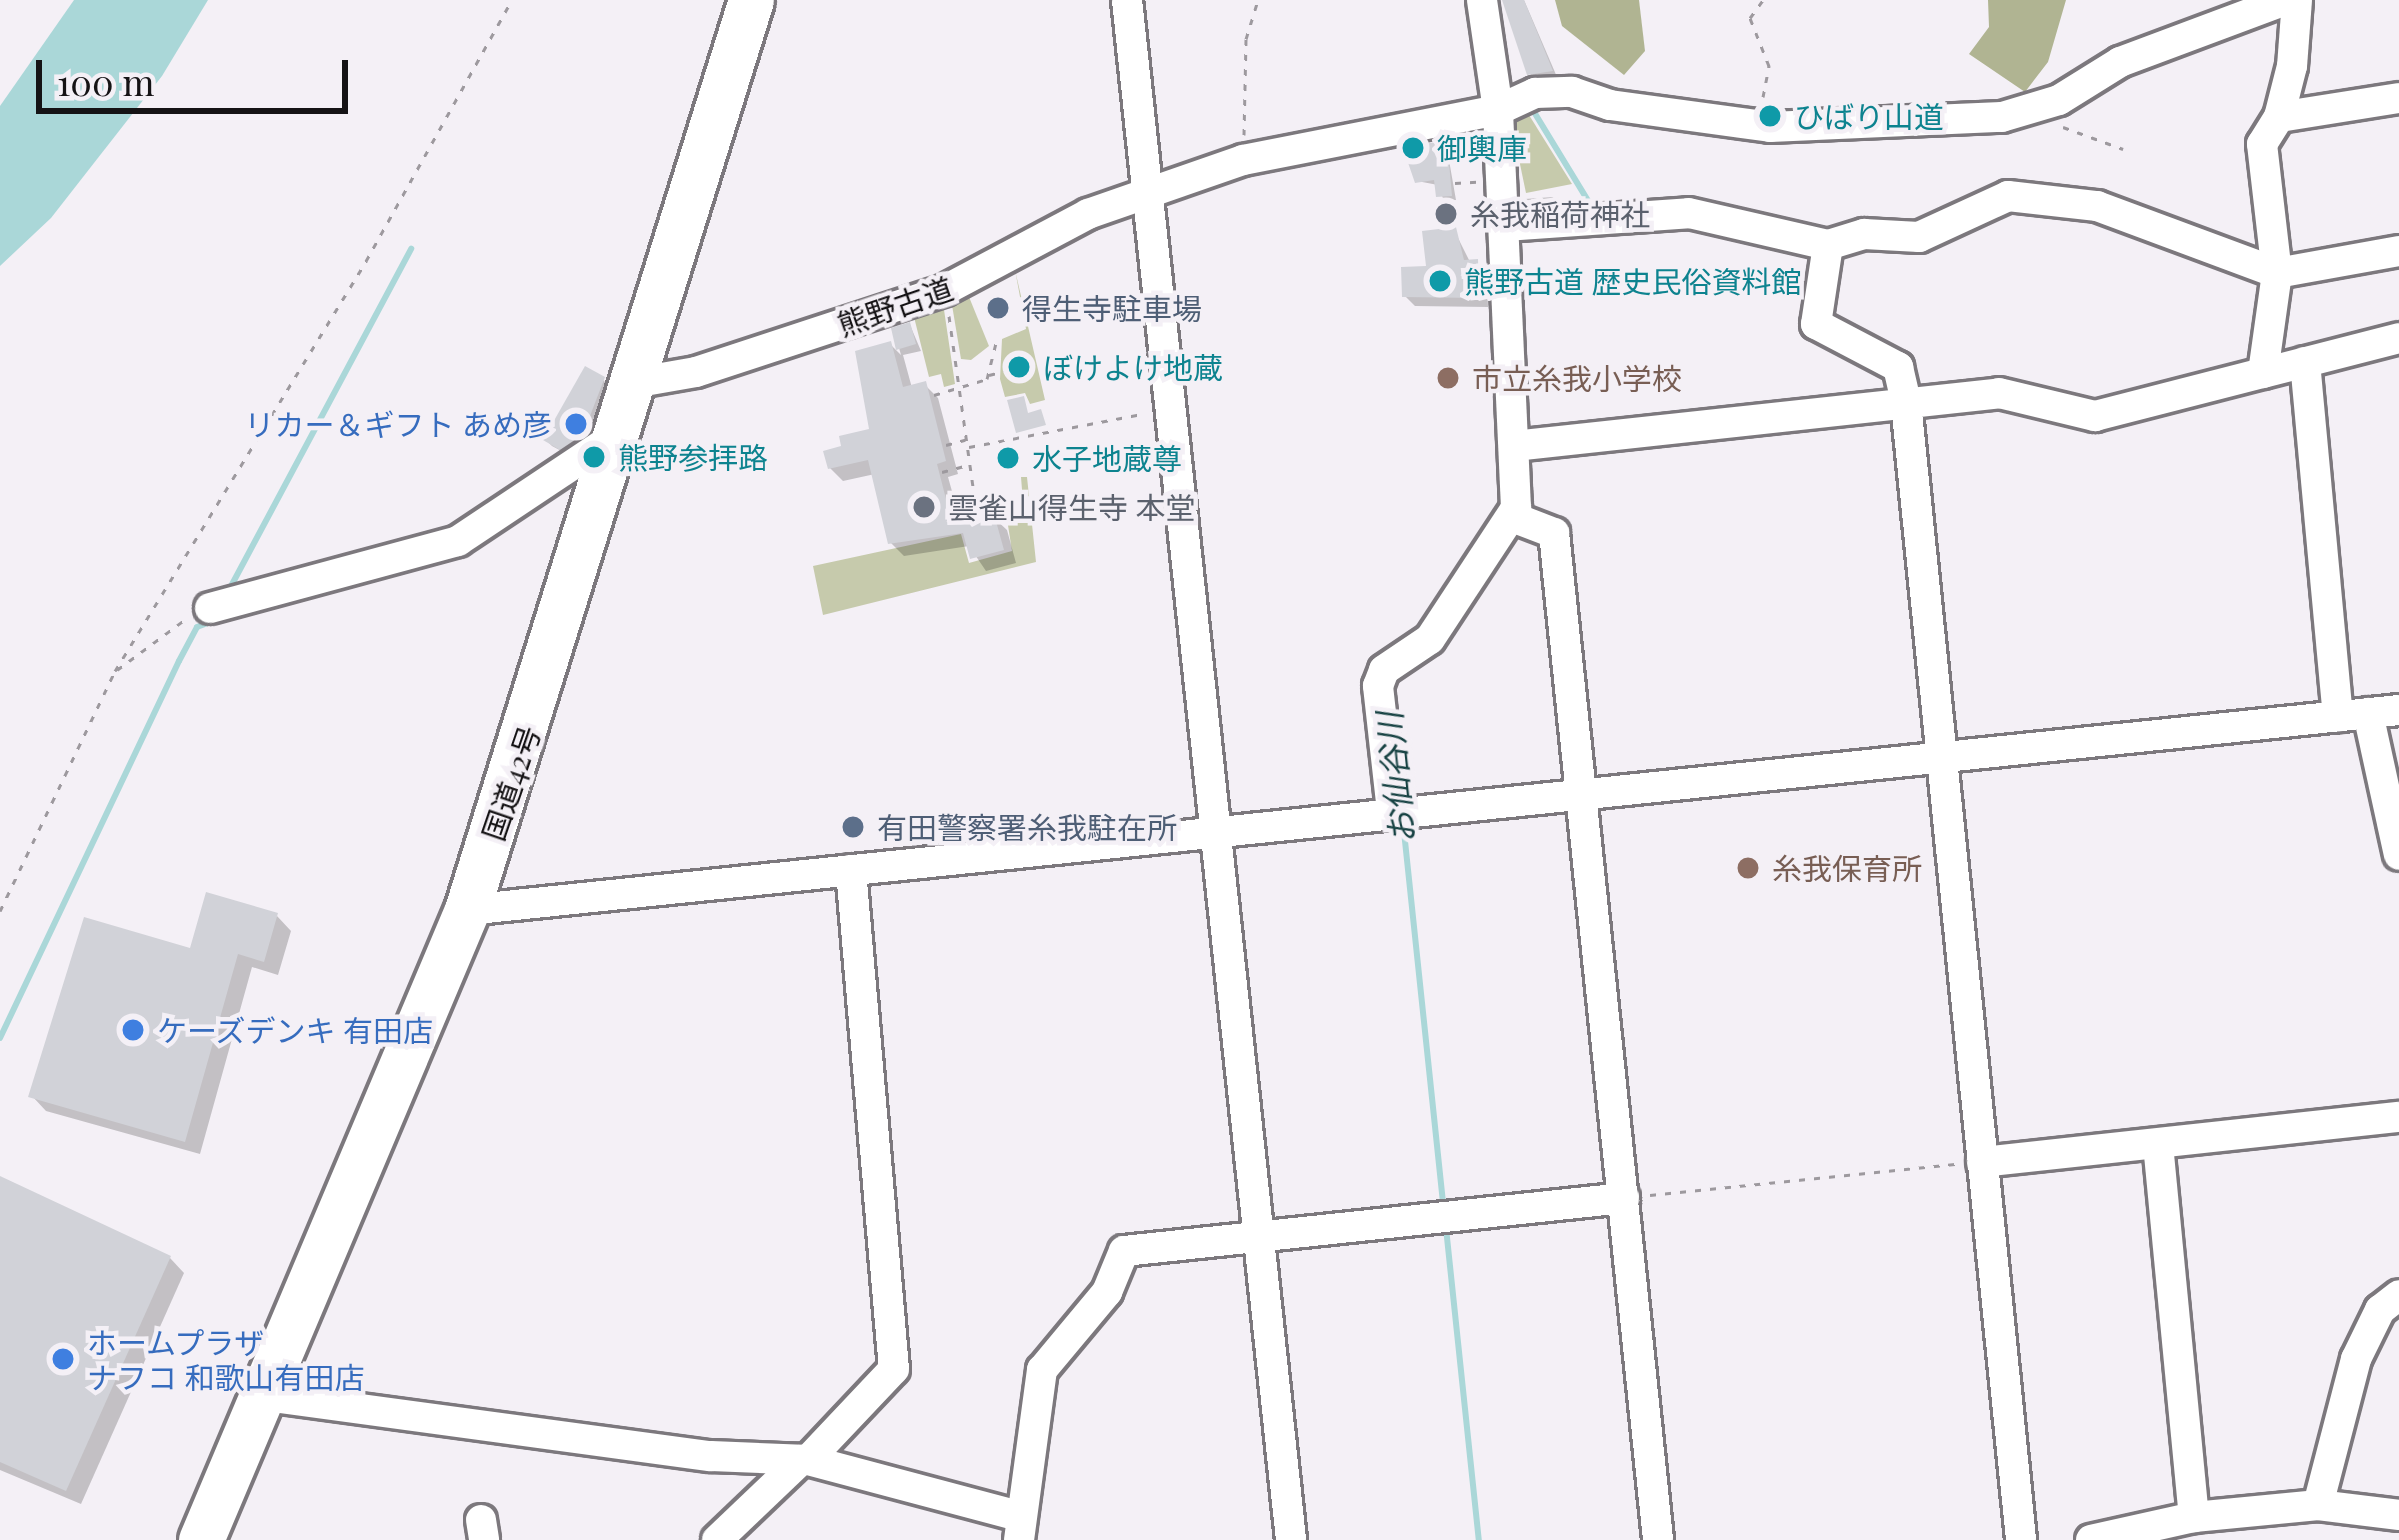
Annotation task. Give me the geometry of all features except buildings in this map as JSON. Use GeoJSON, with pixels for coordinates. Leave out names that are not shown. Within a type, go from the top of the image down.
{"type":"FeatureCollection","features":[{"type":"Feature","properties":{"kind":"highway","name":"国道42号"},"geometry":{"type":"LineString","coordinates":[[201,1540],[467,910],[751,0]]}},
{"type":"Feature","properties":{"kind":"street"},"geometry":{"type":"LineString","coordinates":[[1127,0],[1291,1540]]}},
{"type":"Feature","properties":{"kind":"street"},"geometry":{"type":"LineString","coordinates":[[1392,812],[1378,686],[1384,670],[1430,639],[1515,518],[1498,110],[1482,0]]}},
{"type":"Feature","properties":{"kind":"street","name":"熊野古道"},"geometry":{"type":"LineString","coordinates":[[633,382],[696,372],[945,290],[1088,214],[1243,160],[1498,110],[1535,93],[1572,92],[1610,106],[1770,127],[2002,117],[2059,100],[2120,62],[2286,0]]}},
{"type":"Feature","properties":{"kind":"street"},"geometry":{"type":"LineString","coordinates":[[2263,373],[2277,273],[2262,144],[2279,117],[2297,0]]}},
{"type":"Feature","properties":{"kind":"street"},"geometry":{"type":"LineString","coordinates":[[2279,117],[2399,98]]}},
{"type":"Feature","properties":{"kind":"street"},"geometry":{"type":"LineString","coordinates":[[1505,226],[1689,213],[1828,245],[1864,234],[1919,237],[2008,196],[2097,206],[2277,273],[2399,251]]}},
{"type":"Feature","properties":{"kind":"street"},"geometry":{"type":"LineString","coordinates":[[1828,245],[1816,324],[1898,367],[1906,403],[2021,1540]]}},
{"type":"Feature","properties":{"kind":"street"},"geometry":{"type":"LineString","coordinates":[[1514,446],[1999,393],[2095,416],[2399,338]]}},
{"type":"Feature","properties":{"kind":"street"},"geometry":{"type":"LineString","coordinates":[[2305,362],[2353,715],[2399,855]]}},
{"type":"Feature","properties":{"kind":"street"},"geometry":{"type":"LineString","coordinates":[[210,608],[458,541],[617,435]]}},
{"type":"Feature","properties":{"kind":"street"},"geometry":{"type":"LineString","coordinates":[[1515,518],[1554,533],[1658,1540]]}},
{"type":"Feature","properties":{"kind":"street"},"geometry":{"type":"LineString","coordinates":[[467,910],[1580,790],[2399,710]]}},
{"type":"Feature","properties":{"kind":"street"},"geometry":{"type":"LineString","coordinates":[[717,1540],[805,1460],[894,1369],[850,870]]}},
{"type":"Feature","properties":{"kind":"street"},"geometry":{"type":"LineString","coordinates":[[1982,1162],[2399,1117]]}},
{"type":"Feature","properties":{"kind":"street"},"geometry":{"type":"LineString","coordinates":[[2158,1144],[2194,1517]]}},
{"type":"Feature","properties":{"kind":"street"},"geometry":{"type":"LineString","coordinates":[[265,1396],[688,1454],[805,1460],[1018,1528],[1042,1370],[1107,1292],[1124,1251],[1624,1198]]}},
{"type":"Feature","properties":{"kind":"street"},"geometry":{"type":"LineString","coordinates":[[2318,1505],[2356,1359],[2380,1310],[2399,1294]]}},
{"type":"Feature","properties":{"kind":"street"},"geometry":{"type":"LineString","coordinates":[[2091,1540],[2194,1517],[2318,1505],[2399,1515]]}},
{"type":"Feature","properties":{"kind":"path"},"geometry":{"type":"LineString","coordinates":[[0,911],[115,671],[366,261],[512,0]]}},
{"type":"Feature","properties":{"kind":"path"},"geometry":{"type":"LineString","coordinates":[[1243,160],[1246,39],[1258,0]]}},
{"type":"Feature","properties":{"kind":"path"},"geometry":{"type":"LineString","coordinates":[[1763,0],[1750,18],[1769,66],[1763,111]]}},
{"type":"Feature","properties":{"kind":"path"},"geometry":{"type":"LineString","coordinates":[[2002,117],[2123,149]]}},
{"type":"Feature","properties":{"kind":"path"},"geometry":{"type":"LineString","coordinates":[[1455,183],[1463,183]]}},
{"type":"Feature","properties":{"kind":"path"},"geometry":{"type":"LineString","coordinates":[[946,298],[976,505],[960,506]]}},
{"type":"Feature","properties":{"kind":"path"},"geometry":{"type":"LineString","coordinates":[[988,375],[997,339]]}},
{"type":"Feature","properties":{"kind":"path"},"geometry":{"type":"LineString","coordinates":[[934,395],[1013,369]]}},
{"type":"Feature","properties":{"kind":"path"},"geometry":{"type":"LineString","coordinates":[[968,447],[1168,410]]}},
{"type":"Feature","properties":{"kind":"path"},"geometry":{"type":"LineString","coordinates":[[946,445],[966,440]]}},
{"type":"Feature","properties":{"kind":"path"},"geometry":{"type":"LineString","coordinates":[[942,472],[970,464]]}},
{"type":"Feature","properties":{"kind":"path"},"geometry":{"type":"LineString","coordinates":[[115,671],[210,608]]}},
{"type":"Feature","properties":{"kind":"path"},"geometry":{"type":"LineString","coordinates":[[1624,1198],[1982,1162]]}},
{"type":"Feature","properties":{"kind":"green space"},"geometry":{"type":"Polygon","coordinates":[[[1555,0],[1639,0],[1645,51],[1624,75],[1562,26],[1555,0]]]}},
{"type":"Feature","properties":{"kind":"green space"},"geometry":{"type":"Polygon","coordinates":[[[1988,0],[2066,0],[2048,62],[2025,92],[1969,54],[1989,27],[1988,0]]]}},
{"type":"Feature","properties":{"kind":"green space"},"geometry":{"type":"Polygon","coordinates":[[[1524,107],[1572,184],[1526,193],[1510,116],[1524,107]]]}},
{"type":"Feature","properties":{"kind":"green space"},"geometry":{"type":"Polygon","coordinates":[[[1015,270],[1045,400],[1030,404],[1025,393],[1005,397],[1000,379],[1002,339],[1026,329],[1015,270]]]}},
{"type":"Feature","properties":{"kind":"green space"},"geometry":{"type":"Polygon","coordinates":[[[967,292],[989,346],[971,360],[961,359],[951,299],[967,292]]]}},
{"type":"Feature","properties":{"kind":"green space"},"geometry":{"type":"Polygon","coordinates":[[[943,303],[955,384],[944,387],[941,374],[929,377],[913,313],[943,303]]]}},
{"type":"Feature","properties":{"kind":"green space"},"geometry":{"type":"Polygon","coordinates":[[[1021,477],[1027,477],[1036,562],[823,615],[813,566],[961,534],[969,563],[1012,551],[1007,519],[1024,515],[1021,477]]]}},
{"type":"Feature","properties":{"kind":"water"},"geometry":{"type":"Polygon","coordinates":[[[74,0],[208,0],[162,76],[51,218],[0,266],[0,106],[74,0]]]}},
{"type":"Feature","properties":{"kind":"waterway"},"geometry":{"type":"LineString","coordinates":[[1531,107],[1593,209]]}},
{"type":"Feature","properties":{"kind":"waterway"},"geometry":{"type":"LineString","coordinates":[[229,590],[411,249]]}},
{"type":"Feature","properties":{"kind":"waterway"},"geometry":{"type":"LineString","coordinates":[[0,1038],[179,661],[197,627],[215,620]]}},
{"type":"Feature","properties":{"kind":"waterway","name":"お仙谷川"},"geometry":{"type":"LineString","coordinates":[[1403,822],[1444,1209]]}},
{"type":"Feature","properties":{"kind":"waterway","name":"お仙谷川"},"geometry":{"type":"LineString","coordinates":[[1446,1228],[1479,1540]]}},
{"type":"Feature","properties":{"kind":"place","name":"ひばり山道"},"geometry":{"type":"Point","coordinates":[1770,116]}},
{"type":"Feature","properties":{"kind":"place","name":"御輿庫"},"geometry":{"type":"Point","coordinates":[1413,148]}},
{"type":"Feature","properties":{"kind":"place","name":"糸我稲荷神社"},"geometry":{"type":"Point","coordinates":[1446,214]}},
{"type":"Feature","properties":{"kind":"place","name":"熊野古道 歴史民俗資料館"},"geometry":{"type":"Point","coordinates":[1440,281]}},
{"type":"Feature","properties":{"kind":"place","name":"得生寺駐車場"},"geometry":{"type":"Point","coordinates":[998,308]}},
{"type":"Feature","properties":{"kind":"place","name":"ぼけよけ地蔵"},"geometry":{"type":"Point","coordinates":[1019,367]}},
{"type":"Feature","properties":{"kind":"place","name":"市立糸我小学校"},"geometry":{"type":"Point","coordinates":[1448,378]}},
{"type":"Feature","properties":{"kind":"place","name":"リカー＆ギフト あめ彦"},"geometry":{"type":"Point","coordinates":[576,424]}},
{"type":"Feature","properties":{"kind":"place","name":"熊野参拝路"},"geometry":{"type":"Point","coordinates":[594,457]}},
{"type":"Feature","properties":{"kind":"place","name":"水子地蔵尊"},"geometry":{"type":"Point","coordinates":[1008,458]}},
{"type":"Feature","properties":{"kind":"place","name":"雲雀山得生寺 本堂"},"geometry":{"type":"Point","coordinates":[924,507]}},
{"type":"Feature","properties":{"kind":"place","name":"有田警察署糸我駐在所"},"geometry":{"type":"Point","coordinates":[853,827]}},
{"type":"Feature","properties":{"kind":"place","name":"糸我保育所"},"geometry":{"type":"Point","coordinates":[1748,868]}},
{"type":"Feature","properties":{"kind":"place","name":"ケーズデンキ 有田店"},"geometry":{"type":"Point","coordinates":[133,1030]}},
{"type":"Feature","properties":{"kind":"place","name":"ホームプラザ ナフコ 和歌山有田店"},"geometry":{"type":"Point","coordinates":[63,1359]}}]}
